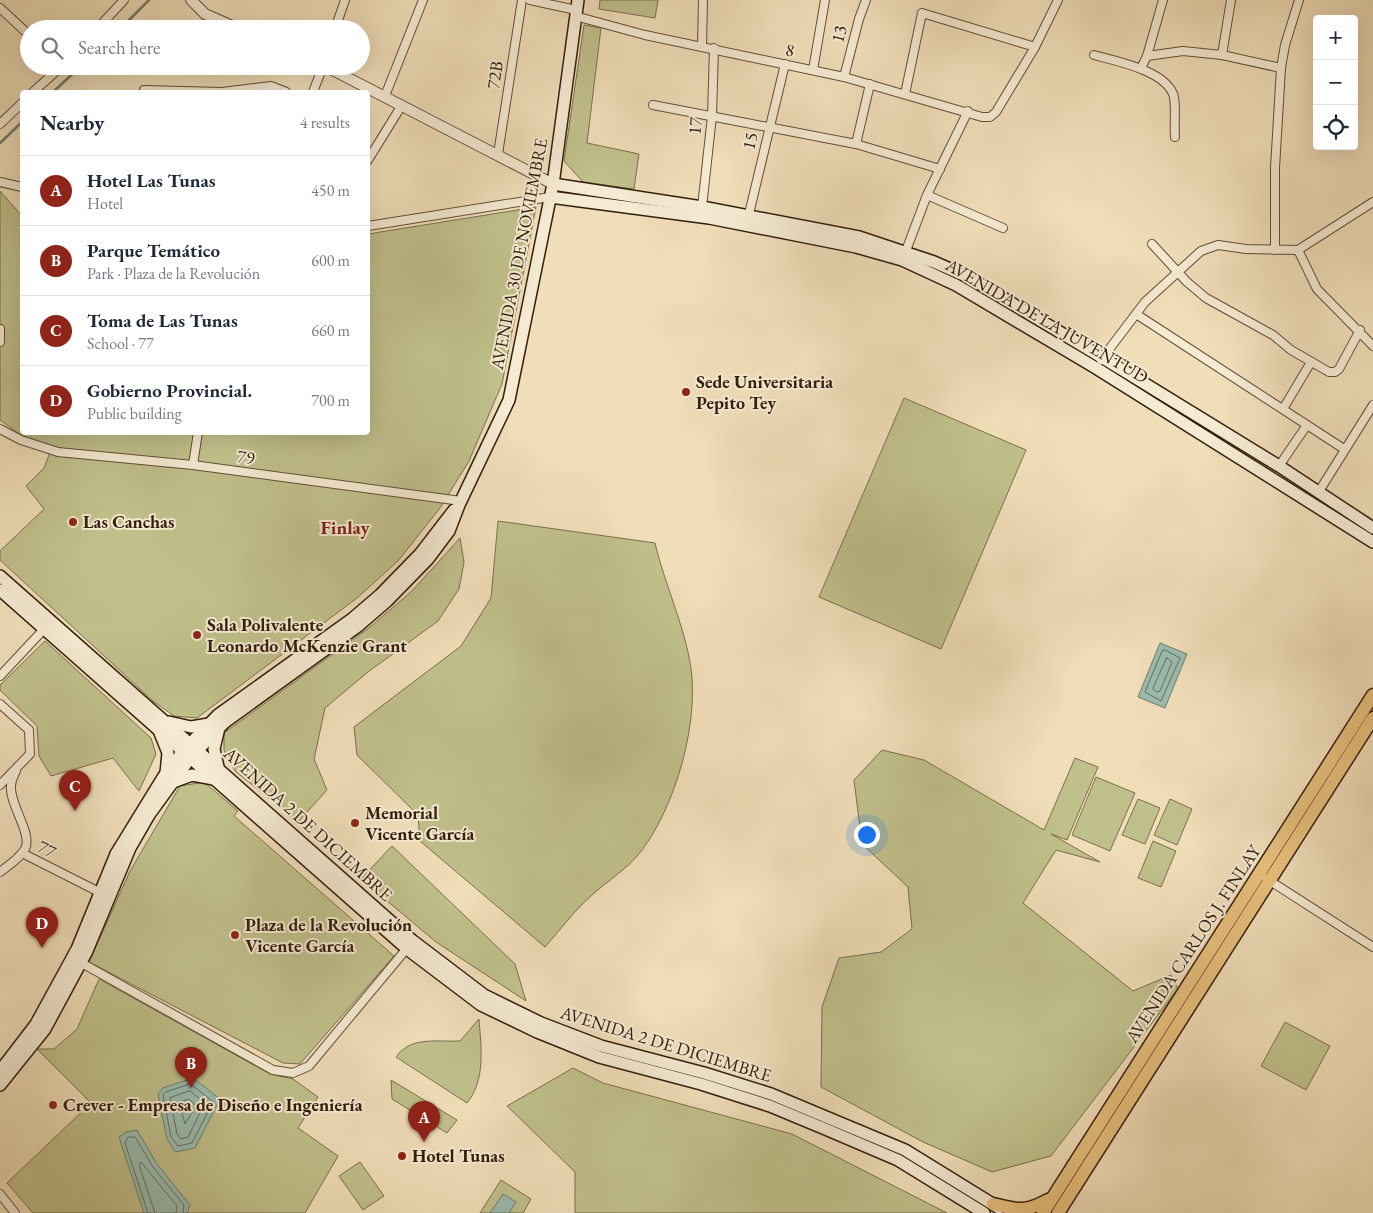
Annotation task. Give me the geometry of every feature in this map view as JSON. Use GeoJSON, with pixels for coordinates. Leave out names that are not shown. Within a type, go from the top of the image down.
{"type":"FeatureCollection","features":[{"type":"Feature","properties":{"kind":"main road","name":"AVENIDA 30 DE NOVIEMBRE"},"geometry":{"type":"LineString","coordinates":[[0,1085],[45,1029],[105,895],[116,854],[190,750],[214,725],[358,626],[387,602],[428,559],[449,531],[460,503],[509,400],[553,184],[576,9]]}},
{"type":"Feature","properties":{"kind":"main road"},"geometry":{"type":"LineString","coordinates":[[556,165],[577,188]]}},
{"type":"Feature","properties":{"kind":"main road","name":"AVENIDA DE LA JUVENTUD"},"geometry":{"type":"LineString","coordinates":[[553,184],[702,207],[748,220],[857,242],[904,255],[968,278],[1279,466],[1373,528]]}},
{"type":"Feature","properties":{"kind":"main road","name":"AVENIDA DE LA JUVENTUD"},"geometry":{"type":"LineString","coordinates":[[550,197],[748,220]]}},
{"type":"Feature","properties":{"kind":"main road"},"geometry":{"type":"LineString","coordinates":[[546,214],[554,206],[566,199]]}},
{"type":"Feature","properties":{"kind":"main road","name":"AVENIDA DE LA JUVENTUD"},"geometry":{"type":"LineString","coordinates":[[904,255],[1096,368],[1373,542]]}},
{"type":"Feature","properties":{"kind":"main road"},"geometry":{"type":"LineString","coordinates":[[1253,467],[1260,456]]}},
{"type":"Feature","properties":{"kind":"main road","name":"AVENIDA 2 DE DICIEMBRE"},"geometry":{"type":"LineString","coordinates":[[0,576],[47,625],[190,750],[217,779],[300,856],[410,945],[484,996],[542,1023],[601,1046],[704,1073],[771,1094],[905,1150],[989,1209],[1007,1213]]}},
{"type":"Feature","properties":{"kind":"main road","name":"AVENIDA 2 DE DICIEMBRE"},"geometry":{"type":"LineString","coordinates":[[0,590],[47,625]]}},
{"type":"Feature","properties":{"kind":"main road","name":"AVENIDA CARLOS J. FINLAY"},"geometry":{"type":"LineString","coordinates":[[1059,1207],[1259,874],[1373,695]]}},
{"type":"Feature","properties":{"kind":"main road","name":"AVENIDA CARLOS J. FINLAY"},"geometry":{"type":"LineString","coordinates":[[1042,1213],[1059,1207],[1373,718]]}},
{"type":"Feature","properties":{"kind":"main road"},"geometry":{"type":"LineString","coordinates":[[217,779],[192,775],[170,778],[168,753],[160,725],[180,727],[214,725],[214,749],[218,767]]}},
{"type":"Feature","properties":{"kind":"main road","name":"AVENIDA 2 DE DICIEMBRE"},"geometry":{"type":"LineString","coordinates":[[190,750],[218,767],[410,945]]}},
{"type":"Feature","properties":{"kind":"main road","name":"AVENIDA 30 DE NOVIEMBRE"},"geometry":{"type":"LineString","coordinates":[[0,1071],[36,1024],[77,960]]}},
{"type":"Feature","properties":{"kind":"main road"},"geometry":{"type":"LineString","coordinates":[[989,1209],[1026,1211],[1059,1207]]}},
{"type":"Feature","properties":{"kind":"street"},"geometry":{"type":"LineString","coordinates":[[105,20],[124,0]]}},
{"type":"Feature","properties":{"kind":"street"},"geometry":{"type":"LineString","coordinates":[[190,0],[205,14],[219,20]]}},
{"type":"Feature","properties":{"kind":"street"},"geometry":{"type":"LineString","coordinates":[[338,20],[345,0]]}},
{"type":"Feature","properties":{"kind":"street"},"geometry":{"type":"LineString","coordinates":[[385,96],[423,0]]}},
{"type":"Feature","properties":{"kind":"street","name":"72B"},"geometry":{"type":"LineString","coordinates":[[498,154],[522,0]]}},
{"type":"Feature","properties":{"kind":"street","name":"8"},"geometry":{"type":"LineString","coordinates":[[530,0],[576,9],[645,35],[714,48],[844,77],[982,117],[990,117],[996,112],[1035,47]]}},
{"type":"Feature","properties":{"kind":"street"},"geometry":{"type":"LineString","coordinates":[[702,46],[703,0]]}},
{"type":"Feature","properties":{"kind":"street"},"geometry":{"type":"LineString","coordinates":[[813,70],[824,0]]}},
{"type":"Feature","properties":{"kind":"street"},"geometry":{"type":"LineString","coordinates":[[856,0],[866,1]]}},
{"type":"Feature","properties":{"kind":"street"},"geometry":{"type":"LineString","coordinates":[[906,94],[922,13],[1035,47],[1058,0]]}},
{"type":"Feature","properties":{"kind":"street"},"geometry":{"type":"LineString","coordinates":[[1141,68],[1147,56],[1163,0]]}},
{"type":"Feature","properties":{"kind":"street"},"geometry":{"type":"LineString","coordinates":[[1222,55],[1232,0]]}},
{"type":"Feature","properties":{"kind":"street"},"geometry":{"type":"LineString","coordinates":[[1275,250],[1275,168],[1281,68],[1285,45],[1299,0]]}},
{"type":"Feature","properties":{"kind":"street","name":"13"},"geometry":{"type":"LineString","coordinates":[[844,77],[858,19],[866,1]]}},
{"type":"Feature","properties":{"kind":"street"},"geometry":{"type":"LineString","coordinates":[[0,8],[20,27]]}},
{"type":"Feature","properties":{"kind":"street","name":"17"},"geometry":{"type":"LineString","coordinates":[[702,207],[712,116],[714,48]]}},
{"type":"Feature","properties":{"kind":"street"},"geometry":{"type":"LineString","coordinates":[[1147,56],[1183,51],[1222,55],[1281,68]]}},
{"type":"Feature","properties":{"kind":"street"},"geometry":{"type":"LineString","coordinates":[[1094,55],[1141,68],[1166,84],[1174,96],[1175,137]]}},
{"type":"Feature","properties":{"kind":"street","name":"15"},"geometry":{"type":"LineString","coordinates":[[748,220],[785,64]]}},
{"type":"Feature","properties":{"kind":"street"},"geometry":{"type":"LineString","coordinates":[[35,90],[52,75]]}},
{"type":"Feature","properties":{"kind":"street"},"geometry":{"type":"LineString","coordinates":[[314,90],[320,75]]}},
{"type":"Feature","properties":{"kind":"street"},"geometry":{"type":"LineString","coordinates":[[342,75],[553,184]]}},
{"type":"Feature","properties":{"kind":"street"},"geometry":{"type":"LineString","coordinates":[[856,144],[870,84]]}},
{"type":"Feature","properties":{"kind":"street"},"geometry":{"type":"LineString","coordinates":[[238,90],[271,86],[281,90]]}},
{"type":"Feature","properties":{"kind":"street"},"geometry":{"type":"LineString","coordinates":[[0,124],[20,105]]}},
{"type":"Feature","properties":{"kind":"street"},"geometry":{"type":"LineString","coordinates":[[370,157],[402,105]]}},
{"type":"Feature","properties":{"kind":"street"},"geometry":{"type":"LineString","coordinates":[[653,105],[856,144],[940,168]]}},
{"type":"Feature","properties":{"kind":"street"},"geometry":{"type":"LineString","coordinates":[[904,255],[927,195],[968,112]]}},
{"type":"Feature","properties":{"kind":"street"},"geometry":{"type":"LineString","coordinates":[[0,182],[20,187]]}},
{"type":"Feature","properties":{"kind":"street"},"geometry":{"type":"LineString","coordinates":[[927,195],[1003,228]]}},
{"type":"Feature","properties":{"kind":"street"},"geometry":{"type":"LineString","coordinates":[[370,226],[550,197]]}},
{"type":"Feature","properties":{"kind":"street"},"geometry":{"type":"LineString","coordinates":[[1096,368],[1145,302],[1201,251],[1218,245],[1298,250],[1373,202]]}},
{"type":"Feature","properties":{"kind":"street"},"geometry":{"type":"LineString","coordinates":[[1152,244],[1177,272],[1206,298],[1273,336],[1329,372],[1335,372],[1339,369],[1360,330]]}},
{"type":"Feature","properties":{"kind":"street"},"geometry":{"type":"LineString","coordinates":[[1298,250],[1317,289],[1360,330],[1373,346]]}},
{"type":"Feature","properties":{"kind":"street"},"geometry":{"type":"LineString","coordinates":[[1136,314],[1344,449]]}},
{"type":"Feature","properties":{"kind":"street"},"geometry":{"type":"LineString","coordinates":[[0,329],[0,342]]}},
{"type":"Feature","properties":{"kind":"street"},"geometry":{"type":"LineString","coordinates":[[1283,409],[1311,362]]}},
{"type":"Feature","properties":{"kind":"street"},"geometry":{"type":"LineString","coordinates":[[1318,493],[1344,449],[1369,418],[1373,405]]}},
{"type":"Feature","properties":{"kind":"street"},"geometry":{"type":"LineString","coordinates":[[1279,466],[1307,425]]}},
{"type":"Feature","properties":{"kind":"street","name":"79"},"geometry":{"type":"LineString","coordinates":[[0,429],[21,440],[58,452],[193,465],[460,503]]}},
{"type":"Feature","properties":{"kind":"street"},"geometry":{"type":"LineString","coordinates":[[193,465],[198,435]]}},
{"type":"Feature","properties":{"kind":"street"},"geometry":{"type":"LineString","coordinates":[[0,676],[47,625]]}},
{"type":"Feature","properties":{"kind":"street"},"geometry":{"type":"LineString","coordinates":[[0,704],[29,730],[30,754],[16,771],[0,785]]}},
{"type":"Feature","properties":{"kind":"street","name":"77"},"geometry":{"type":"LineString","coordinates":[[16,771],[11,786],[14,807],[27,841],[22,854],[105,895]]}},
{"type":"Feature","properties":{"kind":"street"},"geometry":{"type":"LineString","coordinates":[[0,872],[22,854]]}},
{"type":"Feature","properties":{"kind":"street"},"geometry":{"type":"LineString","coordinates":[[1259,874],[1373,947]]}},
{"type":"Feature","properties":{"kind":"street"},"geometry":{"type":"LineString","coordinates":[[77,960],[273,1070],[293,1073],[310,1066],[410,945]]}},
{"type":"Feature","properties":{"kind":"street"},"geometry":{"type":"LineString","coordinates":[[0,1194],[15,1213]]}},
{"type":"Feature","properties":{"kind":"green space"},"geometry":{"type":"Polygon","coordinates":[[[600,0],[658,0],[655,18],[599,9],[600,0]]]}},
{"type":"Feature","properties":{"kind":"green space"},"geometry":{"type":"Polygon","coordinates":[[[584,25],[601,28],[587,143],[639,154],[634,189],[583,182],[564,161],[584,25]]]}},
{"type":"Feature","properties":{"kind":"green space"},"geometry":{"type":"Polygon","coordinates":[[[0,191],[20,214],[20,434],[0,420],[0,191]]]}},
{"type":"Feature","properties":{"kind":"green space"},"geometry":{"type":"Polygon","coordinates":[[[536,207],[502,384],[469,461],[440,508],[398,561],[357,598],[197,718],[174,716],[153,701],[0,560],[0,551],[44,509],[26,486],[44,468],[52,447],[21,435],[370,435],[370,234],[536,207]]]}},
{"type":"Feature","properties":{"kind":"green space"},"geometry":{"type":"Polygon","coordinates":[[[904,398],[1026,450],[941,649],[819,597],[904,398]]]}},
{"type":"Feature","properties":{"kind":"green space"},"geometry":{"type":"Polygon","coordinates":[[[498,521],[655,543],[682,628],[692,678],[690,722],[681,768],[664,813],[654,833],[637,857],[597,890],[573,914],[545,947],[420,841],[418,815],[357,755],[354,727],[461,646],[491,598],[498,521]]]}},
{"type":"Feature","properties":{"kind":"green space"},"geometry":{"type":"Polygon","coordinates":[[[460,538],[464,562],[459,589],[438,621],[368,672],[325,708],[314,759],[327,790],[298,822],[235,771],[224,750],[224,733],[370,627],[412,591],[460,538]]]}},
{"type":"Feature","properties":{"kind":"green space"},"geometry":{"type":"Polygon","coordinates":[[[45,641],[151,738],[156,754],[139,791],[113,758],[51,776],[39,756],[37,726],[0,690],[0,685],[45,641]]]}},
{"type":"Feature","properties":{"kind":"green space"},"geometry":{"type":"Polygon","coordinates":[[[882,750],[924,760],[1044,830],[1075,758],[1098,767],[1067,840],[1051,834],[1100,862],[1056,850],[1023,903],[1133,991],[1171,975],[1178,989],[1051,1156],[992,1172],[923,1142],[821,1087],[822,1007],[839,958],[881,952],[912,929],[908,887],[862,844],[854,780],[882,750]]]}},
{"type":"Feature","properties":{"kind":"green space"},"geometry":{"type":"Polygon","coordinates":[[[1096,777],[1135,793],[1110,851],[1072,835],[1096,777]]]}},
{"type":"Feature","properties":{"kind":"green space","name":"Plaza de la Revolución Vicente García"},"geometry":{"type":"Polygon","coordinates":[[[204,782],[238,811],[234,816],[394,956],[300,1064],[283,1063],[89,962],[130,871],[180,786],[204,782]]]}},
{"type":"Feature","properties":{"kind":"green space"},"geometry":{"type":"Polygon","coordinates":[[[1138,799],[1160,808],[1145,844],[1122,835],[1138,799]]]}},
{"type":"Feature","properties":{"kind":"green space"},"geometry":{"type":"Polygon","coordinates":[[[1170,799],[1192,809],[1177,845],[1154,835],[1170,799]]]}},
{"type":"Feature","properties":{"kind":"green space"},"geometry":{"type":"Polygon","coordinates":[[[1153,841],[1176,851],[1161,887],[1138,878],[1153,841]]]}},
{"type":"Feature","properties":{"kind":"green space"},"geometry":{"type":"Polygon","coordinates":[[[392,846],[515,964],[526,1001],[436,942],[361,879],[392,846]]]}},
{"type":"Feature","properties":{"kind":"green space"},"geometry":{"type":"Polygon","coordinates":[[[99,979],[270,1074],[293,1079],[318,1097],[298,1128],[338,1156],[305,1213],[33,1213],[7,1183],[91,1103],[37,1049],[54,1049],[77,1029],[99,979]]]}},
{"type":"Feature","properties":{"kind":"green space"},"geometry":{"type":"Polygon","coordinates":[[[479,1019],[480,1073],[473,1094],[467,1103],[396,1057],[402,1050],[417,1043],[460,1041],[479,1019]]]}},
{"type":"Feature","properties":{"kind":"green space"},"geometry":{"type":"Polygon","coordinates":[[[1285,1022],[1330,1046],[1306,1090],[1261,1066],[1285,1022]]]}},
{"type":"Feature","properties":{"kind":"green space"},"geometry":{"type":"Polygon","coordinates":[[[573,1068],[603,1083],[792,1134],[947,1213],[575,1213],[575,1172],[507,1106],[573,1068]]]}},
{"type":"Feature","properties":{"kind":"green space"},"geometry":{"type":"Polygon","coordinates":[[[391,1080],[457,1120],[447,1133],[392,1099],[391,1080]]]}},
{"type":"Feature","properties":{"kind":"green space"},"geometry":{"type":"Polygon","coordinates":[[[360,1162],[384,1196],[363,1210],[339,1176],[360,1162]]]}},
{"type":"Feature","properties":{"kind":"green space"},"geometry":{"type":"Polygon","coordinates":[[[501,1180],[531,1199],[523,1213],[480,1213],[501,1180]]]}},
{"type":"Feature","properties":{"kind":"water"},"geometry":{"type":"Polygon","coordinates":[[[1160,643],[1187,654],[1165,708],[1138,697],[1160,643]]]}},
{"type":"Feature","properties":{"kind":"water"},"geometry":{"type":"Polygon","coordinates":[[[193,1078],[220,1099],[195,1148],[175,1152],[167,1139],[158,1094],[163,1088],[193,1078]]]}},
{"type":"Feature","properties":{"kind":"water"},"geometry":{"type":"Polygon","coordinates":[[[137,1130],[157,1164],[190,1205],[187,1213],[144,1213],[119,1137],[126,1132],[137,1130]]]}},
{"type":"Feature","properties":{"kind":"water"},"geometry":{"type":"Polygon","coordinates":[[[503,1194],[516,1202],[509,1213],[490,1213],[503,1194]]]}},
{"type":"Feature","properties":{"kind":"waterway"},"geometry":{"type":"LineString","coordinates":[[129,20],[149,0]]}},
{"type":"Feature","properties":{"kind":"waterway"},"geometry":{"type":"LineString","coordinates":[[55,90],[71,75]]}},
{"type":"Feature","properties":{"kind":"waterway"},"geometry":{"type":"LineString","coordinates":[[0,143],[20,124]]}},
{"type":"Feature","properties":{"kind":"place","name":"Sede Universitaria Pepito Tey"},"geometry":{"type":"Point","coordinates":[686,392]}},
{"type":"Feature","properties":{"kind":"place","name":"Las Canchas"},"geometry":{"type":"Point","coordinates":[73,522]}},
{"type":"Feature","properties":{"kind":"place","name":"Sala Polivalente Leonardo McKenzie Grant"},"geometry":{"type":"Point","coordinates":[197,635]}},
{"type":"Feature","properties":{"kind":"place","name":"Toma de Las Tunas"},"geometry":{"type":"Point","coordinates":[75,811]}},
{"type":"Feature","properties":{"kind":"place","name":"Memorial Vicente García"},"geometry":{"type":"Point","coordinates":[355,823]}},
{"type":"Feature","properties":{"kind":"place","name":"Plaza de la Revolución Vicente García"},"geometry":{"type":"Point","coordinates":[235,935]}},
{"type":"Feature","properties":{"kind":"place","name":"Gobierno Provincial."},"geometry":{"type":"Point","coordinates":[42,948]}},
{"type":"Feature","properties":{"kind":"place","name":"Parque Temático"},"geometry":{"type":"Point","coordinates":[191,1088]}},
{"type":"Feature","properties":{"kind":"place","name":"Crever - Empresa de Diseño e Ingeniería"},"geometry":{"type":"Point","coordinates":[53,1105]}},
{"type":"Feature","properties":{"kind":"place","name":"Hotel Las Tunas"},"geometry":{"type":"Point","coordinates":[424,1142]}},
{"type":"Feature","properties":{"kind":"place","name":"Hotel Tunas"},"geometry":{"type":"Point","coordinates":[402,1156]}},
{"type":"Feature","properties":{"kind":"district","name":"Finlay"},"geometry":{"type":"Point","coordinates":[345,527]}}]}
